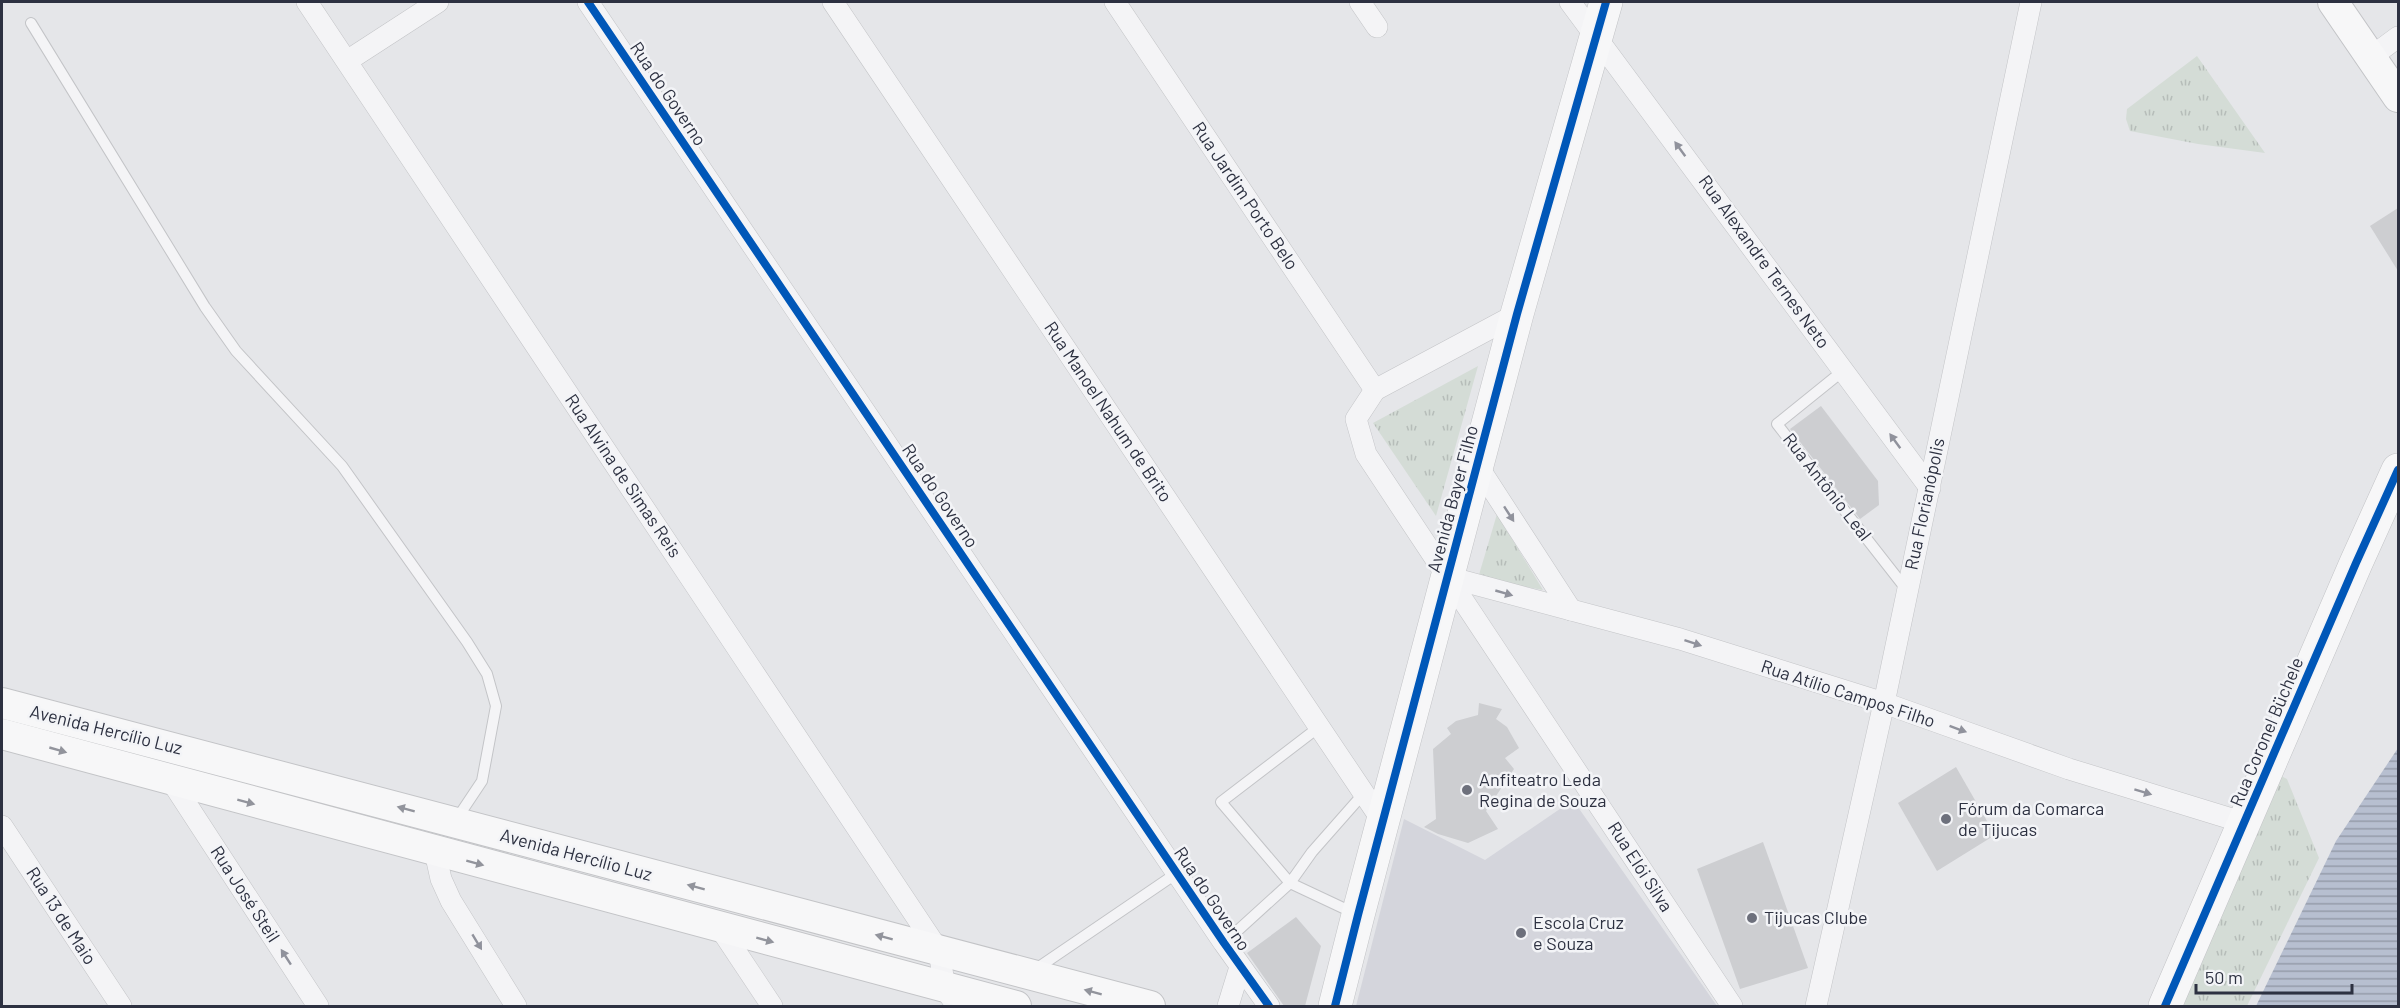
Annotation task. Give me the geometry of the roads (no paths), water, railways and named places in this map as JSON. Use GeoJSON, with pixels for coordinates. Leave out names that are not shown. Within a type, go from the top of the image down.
{"type":"FeatureCollection","features":[{"type":"Feature","properties":{"kind":"main road","name":"Avenida Bayer Filho"},"geometry":{"type":"LineString","coordinates":[[1335,1006],[1517,314],[1606,2]]}},
{"type":"Feature","properties":{"kind":"main road","name":"Rua Coronel Büchele"},"geometry":{"type":"LineString","coordinates":[[2165,1006],[2398,471]]}},
{"type":"Feature","properties":{"kind":"street","name":"Rua Alvina de Simas Reis"},"geometry":{"type":"LineString","coordinates":[[307,2],[939,951]]}},
{"type":"Feature","properties":{"kind":"street"},"geometry":{"type":"LineString","coordinates":[[348,61],[438,2]]}},
{"type":"Feature","properties":{"kind":"street","name":"Rua do Governo"},"geometry":{"type":"LineString","coordinates":[[588,2],[1240,967],[1269,1006]]}},
{"type":"Feature","properties":{"kind":"street","name":"Rua Manoel Nahum de Brito"},"geometry":{"type":"LineString","coordinates":[[833,2],[1383,822]]}},
{"type":"Feature","properties":{"kind":"street","name":"Rua Jardim Porto Belo"},"geometry":{"type":"LineString","coordinates":[[1115,2],[1375,390]]}},
{"type":"Feature","properties":{"kind":"street"},"geometry":{"type":"LineString","coordinates":[[1360,2],[1377,27]]}},
{"type":"Feature","properties":{"kind":"street","name":"Rua Alexandre Ternes Neto"},"geometry":{"type":"LineString","coordinates":[[1570,2],[1930,488]]}},
{"type":"Feature","properties":{"kind":"street","name":"Rua Florianópolis"},"geometry":{"type":"LineString","coordinates":[[1816,1006],[1884,703],[2031,2]]}},
{"type":"Feature","properties":{"kind":"street"},"geometry":{"type":"LineString","coordinates":[[2333,2],[2398,97]]}},
{"type":"Feature","properties":{"kind":"street"},"geometry":{"type":"LineString","coordinates":[[2371,57],[2398,37]]}},
{"type":"Feature","properties":{"kind":"street"},"geometry":{"type":"LineString","coordinates":[[1375,390],[1517,314]]}},
{"type":"Feature","properties":{"kind":"street","name":"Rua Elói Silva"},"geometry":{"type":"LineString","coordinates":[[1375,390],[1356,419],[1366,453],[1732,1006]]}},
{"type":"Feature","properties":{"kind":"street"},"geometry":{"type":"LineString","coordinates":[[1477,465],[1571,610]]}},
{"type":"Feature","properties":{"kind":"street","name":"Rua Atílio Campos Filho"},"geometry":{"type":"LineString","coordinates":[[1448,577],[1680,639],[1884,703],[2069,769],[2245,823]]}},
{"type":"Feature","properties":{"kind":"street","name":"Avenida Hercílio Luz"},"geometry":{"type":"LineString","coordinates":[[2,703],[1150,1006]]}},
{"type":"Feature","properties":{"kind":"street","name":"Avenida Hercílio Luz"},"geometry":{"type":"LineString","coordinates":[[2,735],[720,928],[951,998],[1016,1006]]}},
{"type":"Feature","properties":{"kind":"street","name":"Rua José Steil"},"geometry":{"type":"LineString","coordinates":[[172,782],[318,1006]]}},
{"type":"Feature","properties":{"kind":"street","name":"Rua 13 de Maio"},"geometry":{"type":"LineString","coordinates":[[2,826],[121,1006]]}},
{"type":"Feature","properties":{"kind":"street"},"geometry":{"type":"LineString","coordinates":[[435,852],[441,879],[451,900],[516,1006]]}},
{"type":"Feature","properties":{"kind":"street"},"geometry":{"type":"LineString","coordinates":[[720,928],[772,1006]]}},
{"type":"Feature","properties":{"kind":"street"},"geometry":{"type":"LineString","coordinates":[[939,951],[951,998]]}},
{"type":"Feature","properties":{"kind":"street"},"geometry":{"type":"LineString","coordinates":[[1228,1006],[1240,967]]}},
{"type":"Feature","properties":{"kind":"lane"},"geometry":{"type":"LineString","coordinates":[[31,23],[205,307],[236,351],[342,466],[455,624],[487,674],[496,706],[482,781],[454,822]]}},
{"type":"Feature","properties":{"kind":"lane","name":"Rua Antônio Leal"},"geometry":{"type":"LineString","coordinates":[[1844,370],[1777,423],[1907,589]]}},
{"type":"Feature","properties":{"kind":"lane"},"geometry":{"type":"LineString","coordinates":[[1319,727],[1221,802],[1290,883],[1358,915]]}},
{"type":"Feature","properties":{"kind":"lane"},"geometry":{"type":"LineString","coordinates":[[1224,943],[1290,883],[1312,852],[1364,793]]}},
{"type":"Feature","properties":{"kind":"lane"},"geometry":{"type":"LineString","coordinates":[[1028,974],[1177,873]]}},
{"type":"Feature","properties":{"kind":"water"},"geometry":{"type":"Polygon","coordinates":[[[2398,748],[2398,1006],[2256,1006],[2336,841],[2398,748]]]}},
{"type":"Feature","properties":{"kind":"place","name":"Anfiteatro Leda Regina de Souza"},"geometry":{"type":"Point","coordinates":[1467,790]}},
{"type":"Feature","properties":{"kind":"place","name":"Fórum da Comarca de Tijucas"},"geometry":{"type":"Point","coordinates":[1946,819]}},
{"type":"Feature","properties":{"kind":"place","name":"Tijucas Clube"},"geometry":{"type":"Point","coordinates":[1752,918]}},
{"type":"Feature","properties":{"kind":"place","name":"Escola Cruz e Souza"},"geometry":{"type":"Point","coordinates":[1521,933]}}]}
